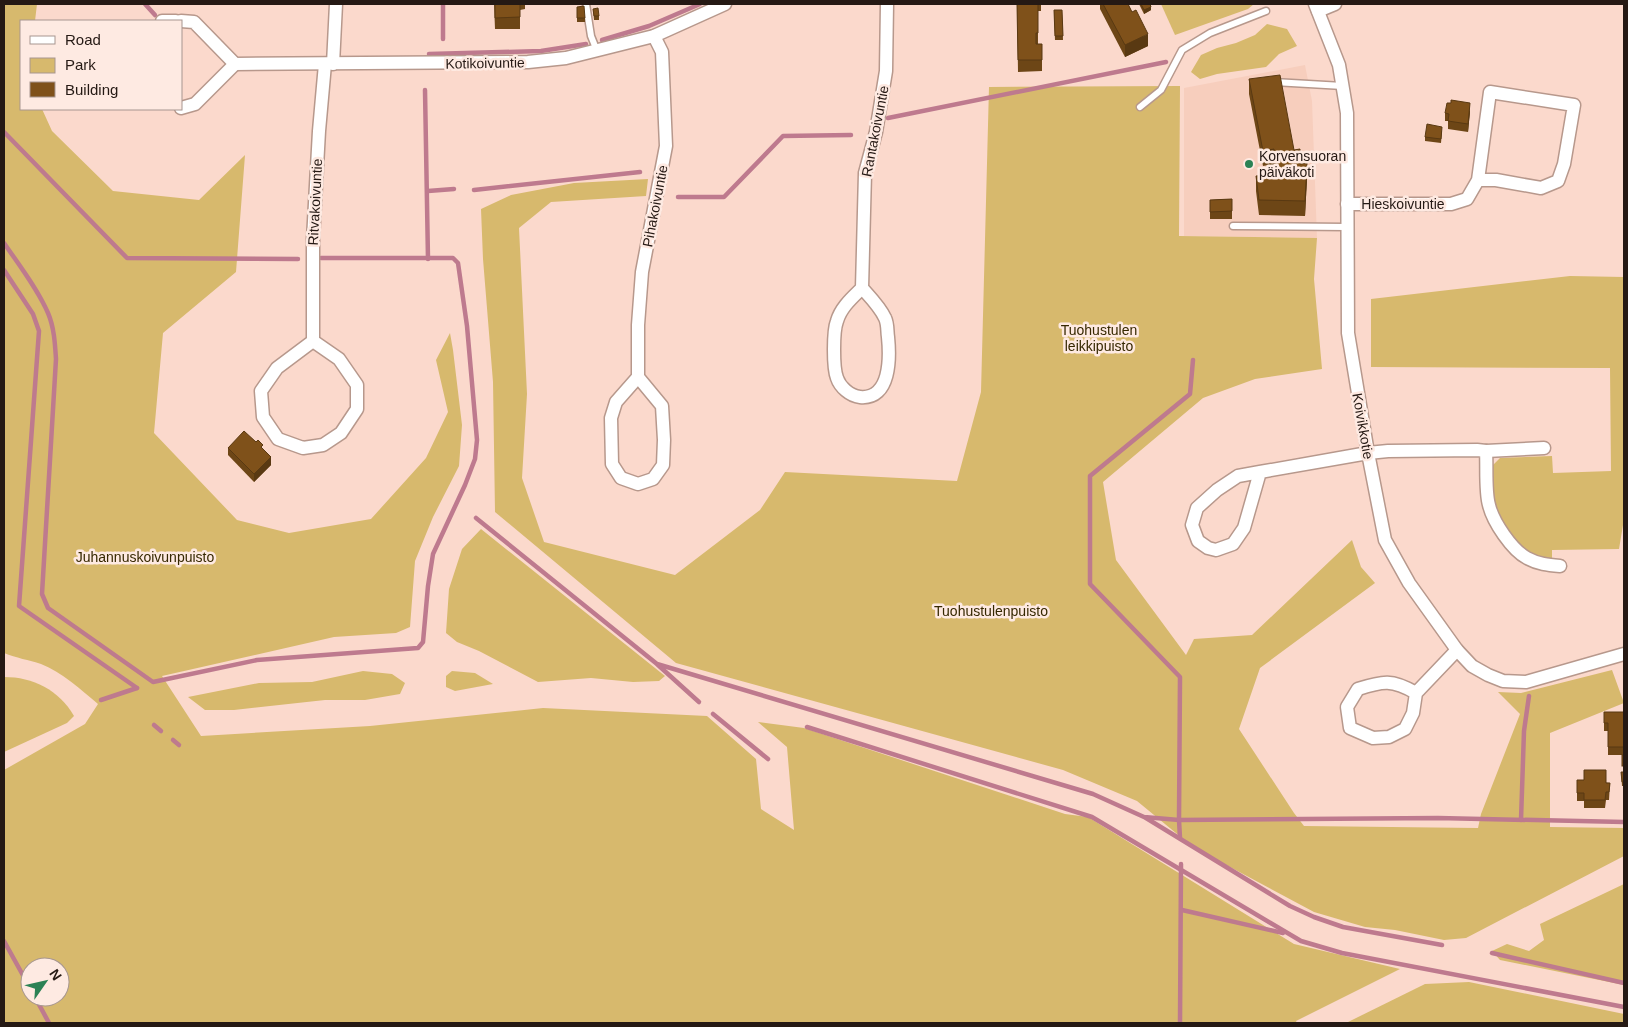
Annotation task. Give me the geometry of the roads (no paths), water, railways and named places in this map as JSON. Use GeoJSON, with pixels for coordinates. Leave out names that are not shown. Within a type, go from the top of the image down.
{"type":"FeatureCollection","features":[{"type":"Feature","properties":{"kind":"street","name":"Ritvakoivuntie"},"geometry":{"type":"LineString","coordinates":[[313,341],[313,239],[319,131],[336,4]]}},
{"type":"Feature","properties":{"kind":"street","name":"Kotikoivuntie"},"geometry":{"type":"LineString","coordinates":[[235,64],[528,62],[566,58],[654,36],[726,4]]}},
{"type":"Feature","properties":{"kind":"street","name":"Rantakoivuntie"},"geometry":{"type":"LineString","coordinates":[[862,288],[865,173],[876,132],[886,71],[887,4]]}},
{"type":"Feature","properties":{"kind":"street"},"geometry":{"type":"LineString","coordinates":[[1317,7],[1335,4]]}},
{"type":"Feature","properties":{"kind":"street","name":"Koivikkotie"},"geometry":{"type":"LineString","coordinates":[[1317,7],[1339,65],[1343,86],[1346,113],[1348,333],[1385,540],[1410,583],[1457,650],[1472,666],[1488,675],[1503,681],[1526,682],[1624,654]]}},
{"type":"Feature","properties":{"kind":"street"},"geometry":{"type":"LineString","coordinates":[[182,22],[194,22],[235,64],[196,104],[182,108]]}},
{"type":"Feature","properties":{"kind":"street","name":"Pihakoivuntie"},"geometry":{"type":"LineString","coordinates":[[638,377],[638,324],[642,272],[666,146],[662,52],[654,36]]}},
{"type":"Feature","properties":{"kind":"street","name":"Hieskoivuntie"},"geometry":{"type":"LineString","coordinates":[[1347,204],[1451,204],[1467,199],[1478,180],[1490,92],[1574,105],[1564,164],[1558,181],[1541,188],[1496,180],[1478,180]]}},
{"type":"Feature","properties":{"kind":"street"},"geometry":{"type":"LineString","coordinates":[[862,288],[877,305],[886,320],[890,353],[887,376],[882,387],[871,396],[860,397],[849,394],[837,378],[834,352],[837,321],[846,304],[862,288]]}},
{"type":"Feature","properties":{"kind":"street"},"geometry":{"type":"LineString","coordinates":[[313,341],[339,359],[357,384],[357,409],[341,433],[324,445],[303,448],[278,439],[263,417],[261,391],[277,368],[313,341]]}},
{"type":"Feature","properties":{"kind":"street"},"geometry":{"type":"LineString","coordinates":[[638,377],[662,406],[664,465],[653,479],[638,484],[621,478],[612,464],[611,418],[616,402],[638,377]]}},
{"type":"Feature","properties":{"kind":"street"},"geometry":{"type":"LineString","coordinates":[[1260,472],[1244,528],[1233,544],[1216,550],[1208,548],[1198,541],[1192,525],[1197,508],[1217,490],[1238,476],[1260,472],[1368,453],[1544,448]]}},
{"type":"Feature","properties":{"kind":"street"},"geometry":{"type":"LineString","coordinates":[[1486,451],[1488,504],[1496,523],[1509,542],[1525,558],[1543,565],[1560,566]]}},
{"type":"Feature","properties":{"kind":"street"},"geometry":{"type":"LineString","coordinates":[[1416,693],[1404,686],[1381,682],[1358,688],[1347,707],[1350,728],[1373,738],[1389,736],[1405,729],[1413,713],[1416,693],[1457,650]]}},
{"type":"Feature","properties":{"kind":"lane"},"geometry":{"type":"LineString","coordinates":[[586,4],[591,36],[597,51]]}},
{"type":"Feature","properties":{"kind":"lane"},"geometry":{"type":"LineString","coordinates":[[1140,107],[1161,90],[1182,50],[1210,33],[1266,11]]}},
{"type":"Feature","properties":{"kind":"lane"},"geometry":{"type":"LineString","coordinates":[[1271,82],[1343,86]]}},
{"type":"Feature","properties":{"kind":"lane"},"geometry":{"type":"LineString","coordinates":[[1233,226],[1346,227]]}},
{"type":"Feature","properties":{"kind":"waterway"},"geometry":{"type":"LineString","coordinates":[[145,4],[155,15]]}},
{"type":"Feature","properties":{"kind":"waterway"},"geometry":{"type":"LineString","coordinates":[[443,4],[443,39]]}},
{"type":"Feature","properties":{"kind":"waterway"},"geometry":{"type":"LineString","coordinates":[[602,40],[649,26],[700,4]]}},
{"type":"Feature","properties":{"kind":"waterway"},"geometry":{"type":"LineString","coordinates":[[429,54],[541,51],[586,44]]}},
{"type":"Feature","properties":{"kind":"waterway"},"geometry":{"type":"LineString","coordinates":[[888,118],[1166,62]]}},
{"type":"Feature","properties":{"kind":"waterway"},"geometry":{"type":"LineString","coordinates":[[425,90],[428,259]]}},
{"type":"Feature","properties":{"kind":"waterway"},"geometry":{"type":"LineString","coordinates":[[4,132],[127,258],[298,259]]}},
{"type":"Feature","properties":{"kind":"waterway"},"geometry":{"type":"LineString","coordinates":[[678,197],[724,197],[783,136],[851,135]]}},
{"type":"Feature","properties":{"kind":"waterway"},"geometry":{"type":"LineString","coordinates":[[474,190],[640,172]]}},
{"type":"Feature","properties":{"kind":"waterway"},"geometry":{"type":"LineString","coordinates":[[428,191],[454,189]]}},
{"type":"Feature","properties":{"kind":"waterway"},"geometry":{"type":"LineString","coordinates":[[4,243],[44,304],[50,318],[55,341],[56,359],[42,594],[48,608],[153,682],[257,660],[418,648],[423,642],[433,554],[465,485],[475,459],[477,440],[467,326],[458,263],[453,258],[321,258]]}},
{"type":"Feature","properties":{"kind":"waterway"},"geometry":{"type":"LineString","coordinates":[[4,270],[33,314],[39,331],[19,606],[137,688]]}},
{"type":"Feature","properties":{"kind":"waterway"},"geometry":{"type":"LineString","coordinates":[[1180,838],[1180,677],[1090,584],[1090,476],[1190,394],[1193,360]]}},
{"type":"Feature","properties":{"kind":"waterway"},"geometry":{"type":"LineString","coordinates":[[476,518],[657,664],[1093,794],[1144,817],[1179,820],[1438,818],[1624,822]]}},
{"type":"Feature","properties":{"kind":"waterway"},"geometry":{"type":"LineString","coordinates":[[658,665],[699,702]]}},
{"type":"Feature","properties":{"kind":"waterway"},"geometry":{"type":"LineString","coordinates":[[101,700],[137,688]]}},
{"type":"Feature","properties":{"kind":"waterway"},"geometry":{"type":"LineString","coordinates":[[1521,820],[1524,731],[1529,696]]}},
{"type":"Feature","properties":{"kind":"waterway"},"geometry":{"type":"LineString","coordinates":[[713,714],[768,759]]}},
{"type":"Feature","properties":{"kind":"waterway"},"geometry":{"type":"LineString","coordinates":[[154,725],[161,731]]}},
{"type":"Feature","properties":{"kind":"waterway"},"geometry":{"type":"LineString","coordinates":[[807,727],[1092,817],[1301,941],[1342,953],[1624,1007]]}},
{"type":"Feature","properties":{"kind":"waterway"},"geometry":{"type":"LineString","coordinates":[[173,740],[179,745]]}},
{"type":"Feature","properties":{"kind":"waterway"},"geometry":{"type":"LineString","coordinates":[[1146,818],[1290,906],[1314,917],[1343,927],[1442,945]]}},
{"type":"Feature","properties":{"kind":"waterway"},"geometry":{"type":"LineString","coordinates":[[1180,1023],[1181,864]]}},
{"type":"Feature","properties":{"kind":"waterway"},"geometry":{"type":"LineString","coordinates":[[1182,910],[1283,933]]}},
{"type":"Feature","properties":{"kind":"waterway"},"geometry":{"type":"LineString","coordinates":[[4,941],[20,970]]}},
{"type":"Feature","properties":{"kind":"waterway"},"geometry":{"type":"LineString","coordinates":[[1492,953],[1624,983]]}},
{"type":"Feature","properties":{"kind":"waterway"},"geometry":{"type":"LineString","coordinates":[[40,1007],[49,1023]]}},
{"type":"Feature","properties":{"kind":"place","name":"Korvensuoran päiväkoti"},"geometry":{"type":"Point","coordinates":[1249,164]}},
{"type":"Feature","properties":{"kind":"park label","name":"Tuohustulen leikkipuisto"},"geometry":{"type":"Point","coordinates":[1099,338]}},
{"type":"Feature","properties":{"kind":"park label","name":"Juhannuskoivunpuisto"},"geometry":{"type":"Point","coordinates":[145,557]}},
{"type":"Feature","properties":{"kind":"park label","name":"Tuohustulenpuisto"},"geometry":{"type":"Point","coordinates":[991,611]}}]}
